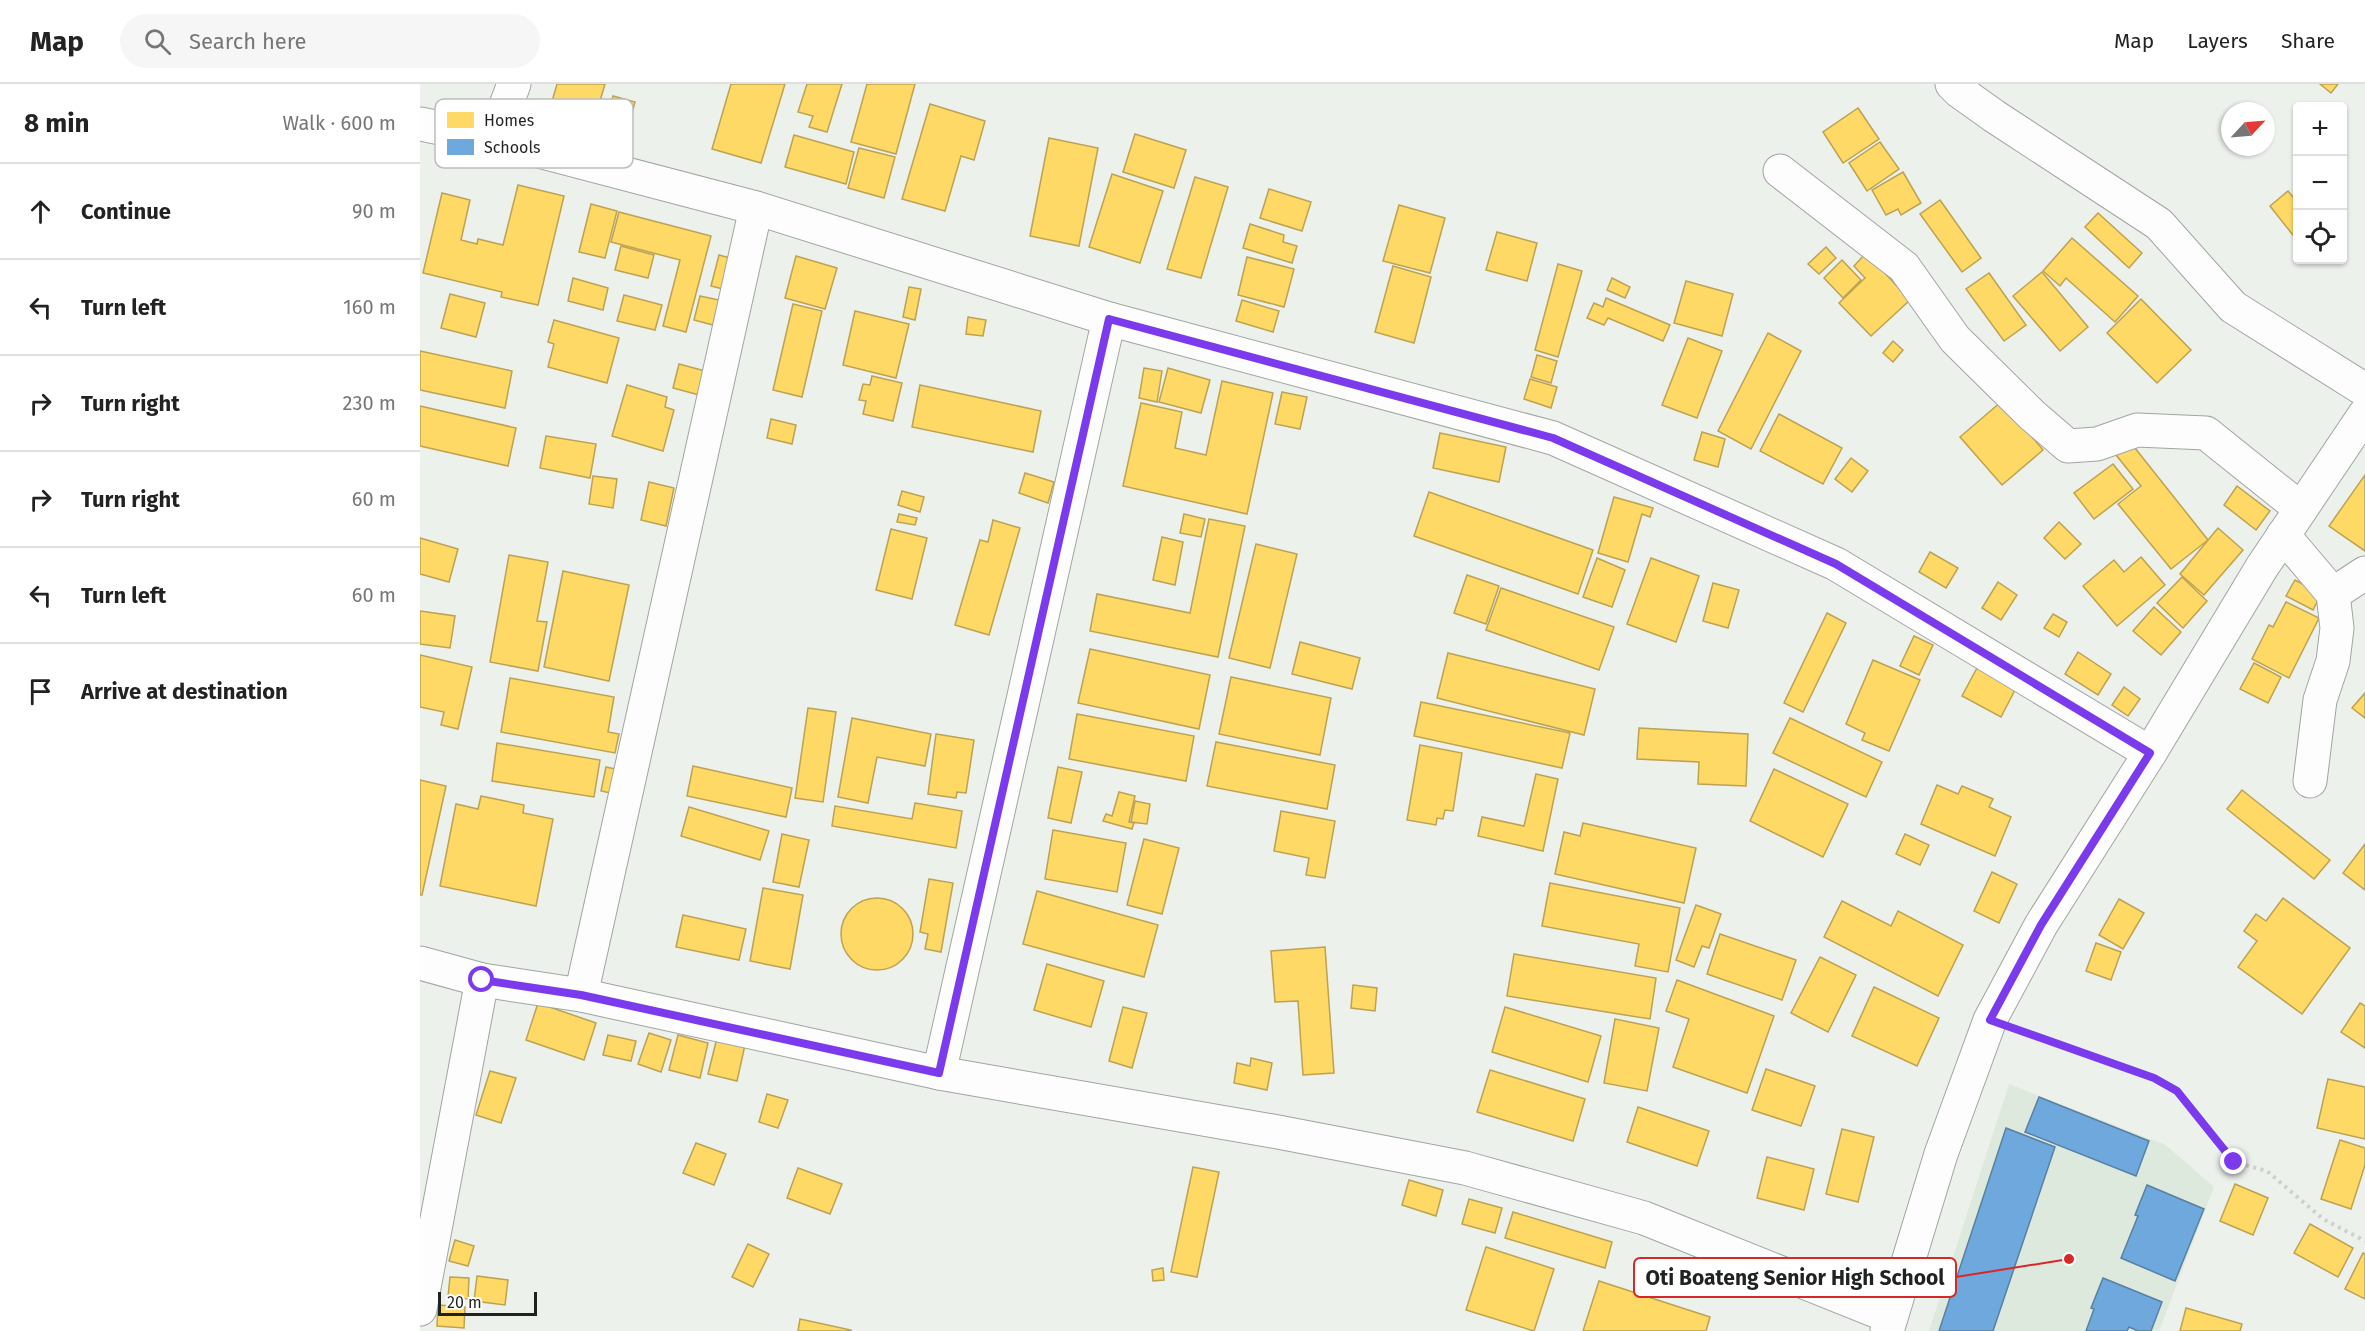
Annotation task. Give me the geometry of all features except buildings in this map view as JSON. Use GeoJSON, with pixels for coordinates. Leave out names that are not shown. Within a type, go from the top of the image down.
{"type":"FeatureCollection","features":[{"type":"Feature","properties":{"kind":"street"},"geometry":{"type":"LineString","coordinates":[[508,99],[514,84]]}},
{"type":"Feature","properties":{"kind":"street"},"geometry":{"type":"LineString","coordinates":[[1952,84],[1994,116],[2159,224],[2233,307],[2365,390]]}},
{"type":"Feature","properties":{"kind":"street"},"geometry":{"type":"LineString","coordinates":[[420,124],[435,127]]}},
{"type":"Feature","properties":{"kind":"street"},"geometry":{"type":"LineString","coordinates":[[604,168],[756,208],[1109,319],[1553,438],[1836,564],[2150,753]]}},
{"type":"Feature","properties":{"kind":"street"},"geometry":{"type":"LineString","coordinates":[[1780,171],[1904,267],[1955,339],[2032,415],[2068,446],[2097,444],[2137,430],[2206,433],[2292,522],[2333,594],[2337,628],[2333,661],[2320,700],[2310,781]]}},
{"type":"Feature","properties":{"kind":"street"},"geometry":{"type":"LineString","coordinates":[[581,995],[756,208]]}},
{"type":"Feature","properties":{"kind":"street"},"geometry":{"type":"LineString","coordinates":[[939,1073],[1109,319]]}},
{"type":"Feature","properties":{"kind":"street"},"geometry":{"type":"LineString","coordinates":[[420,963],[482,980],[581,995],[939,1073],[1278,1132],[1465,1168],[1644,1218],[1889,1324],[1941,1154],[1990,1020],[2041,925],[2150,753],[2262,567],[2365,414]]}},
{"type":"Feature","properties":{"kind":"street"},"geometry":{"type":"LineString","coordinates":[[2333,594],[2365,573]]}},
{"type":"Feature","properties":{"kind":"street"},"geometry":{"type":"LineString","coordinates":[[420,1310],[482,980]]}},
{"type":"Feature","properties":{"kind":"path"},"geometry":{"type":"LineString","coordinates":[[1990,1020],[2154,1078],[2177,1091],[2234,1162],[2267,1171],[2323,1219],[2365,1241]]}},
{"type":"Feature","properties":{"kind":"shaded area"},"geometry":{"type":"Polygon","coordinates":[[[2009,1084],[2166,1145],[2214,1187],[2159,1331],[1929,1331],[2009,1084]]]}},
{"type":"Feature","properties":{"kind":"place","name":"Oti Boateng Senior High School"},"geometry":{"type":"Point","coordinates":[2069,1259]}},
{"type":"Feature","properties":{"kind":"route"},"geometry":{"type":"LineString","coordinates":[[482,980],[581,995],[939,1073],[1109,319],[1553,438],[1836,564],[2150,753],[2041,925],[1990,1020],[2154,1078],[2177,1091],[2234,1162]]}}]}
